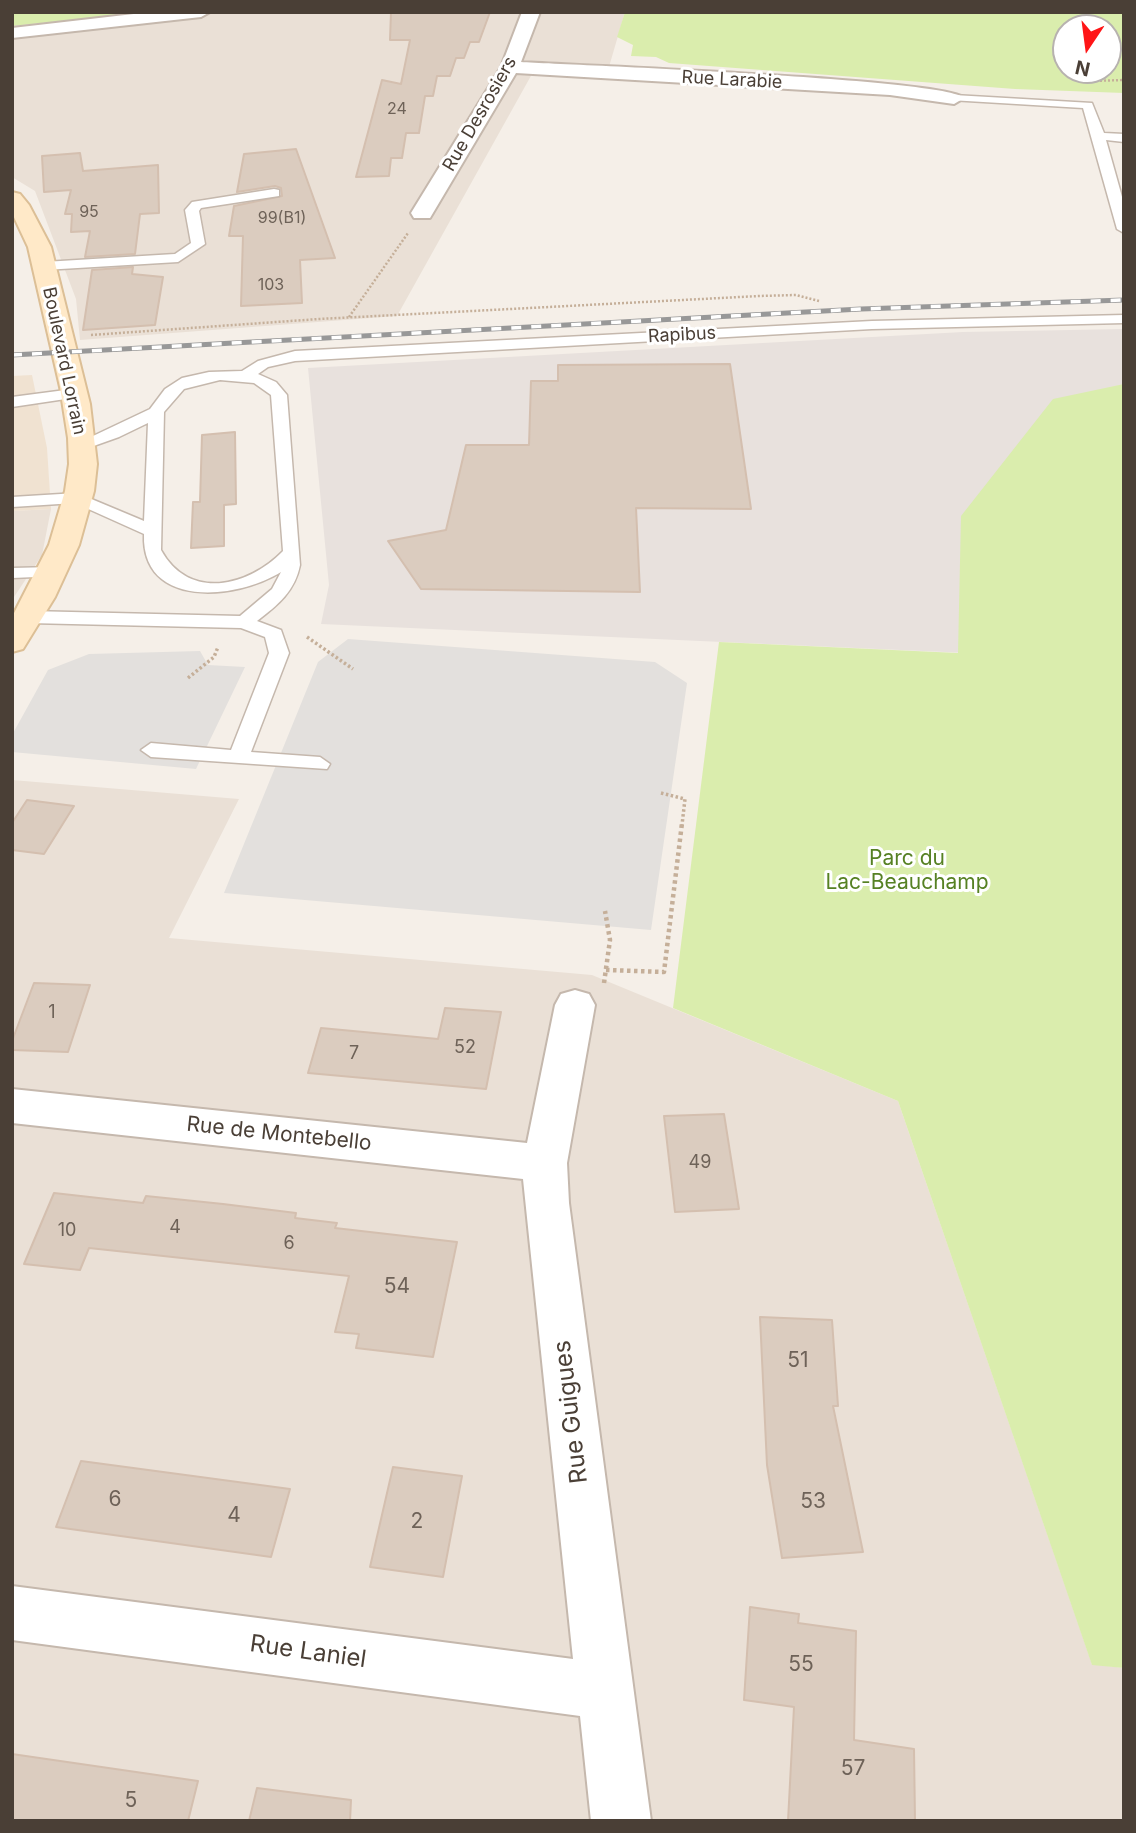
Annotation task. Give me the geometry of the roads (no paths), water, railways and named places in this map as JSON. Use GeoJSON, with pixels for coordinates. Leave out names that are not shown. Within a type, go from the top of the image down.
{"type":"FeatureCollection","features":[{"type":"Feature","properties":{"kind":"main road","name":"Boulevard Lorrain"},"geometry":{"type":"LineString","coordinates":[[12,199],[26,215],[44,266],[82,445],[77,498],[52,572],[21,630]]}},
{"type":"Feature","properties":{"kind":"street"},"geometry":{"type":"LineString","coordinates":[[12,33],[104,18],[201,12]]}},
{"type":"Feature","properties":{"kind":"street","name":"Rue Desrosiers"},"geometry":{"type":"LineString","coordinates":[[422,213],[510,67],[531,12]]}},
{"type":"Feature","properties":{"kind":"street","name":"Rue Larabie"},"geometry":{"type":"LineString","coordinates":[[510,67],[890,89],[954,98]]}},
{"type":"Feature","properties":{"kind":"street","name":"Rue Guigues"},"geometry":{"type":"LineString","coordinates":[[591,987],[545,1163],[546,1203],[621,1821]]}},
{"type":"Feature","properties":{"kind":"street","name":"Rue de Montebello"},"geometry":{"type":"LineString","coordinates":[[12,1106],[545,1163]]}},
{"type":"Feature","properties":{"kind":"street","name":"Rue Laniel"},"geometry":{"type":"LineString","coordinates":[[12,1613],[604,1691]]}},
{"type":"Feature","properties":{"kind":"lane"},"geometry":{"type":"LineString","coordinates":[[954,98],[1088,105],[1124,229]]}},
{"type":"Feature","properties":{"kind":"lane"},"geometry":{"type":"LineString","coordinates":[[1099,136],[1124,138]]}},
{"type":"Feature","properties":{"kind":"lane"},"geometry":{"type":"LineString","coordinates":[[44,266],[178,258],[198,244],[192,210],[197,205],[274,193]]}},
{"type":"Feature","properties":{"kind":"lane","name":"Rapibus"},"geometry":{"type":"LineString","coordinates":[[245,376],[263,365],[295,356],[872,325],[1124,319]]}},
{"type":"Feature","properties":{"kind":"lane","name":"Rapibus"},"geometry":{"type":"LineString","coordinates":[[156,412],[162,399],[182,382],[196,377],[245,376],[275,387],[279,395],[292,570],[281,594],[244,622]]}},
{"type":"Feature","properties":{"kind":"lane"},"geometry":{"type":"LineString","coordinates":[[12,402],[72,394]]}},
{"type":"Feature","properties":{"kind":"lane"},"geometry":{"type":"LineString","coordinates":[[82,445],[113,434],[156,412],[152,550],[161,570],[193,585],[230,587],[257,581],[284,564],[292,552]]}},
{"type":"Feature","properties":{"kind":"lane"},"geometry":{"type":"LineString","coordinates":[[12,502],[77,498],[152,531]]}},
{"type":"Feature","properties":{"kind":"lane"},"geometry":{"type":"LineString","coordinates":[[12,573],[52,572]]}},
{"type":"Feature","properties":{"kind":"lane"},"geometry":{"type":"LineString","coordinates":[[185,622],[193,585]]}},
{"type":"Feature","properties":{"kind":"lane"},"geometry":{"type":"LineString","coordinates":[[21,630],[185,622],[244,622],[274,634],[279,653],[238,758]]}},
{"type":"Feature","properties":{"kind":"lane"},"geometry":{"type":"LineString","coordinates":[[151,750],[320,764]]}},
{"type":"Feature","properties":{"kind":"railway"},"geometry":{"type":"LineString","coordinates":[[12,355],[861,309],[1124,300]]}},
{"type":"Feature","properties":{"kind":"park label","name":"Parc du Lac-Beauchamp"},"geometry":{"type":"Point","coordinates":[907,871]}}]}
